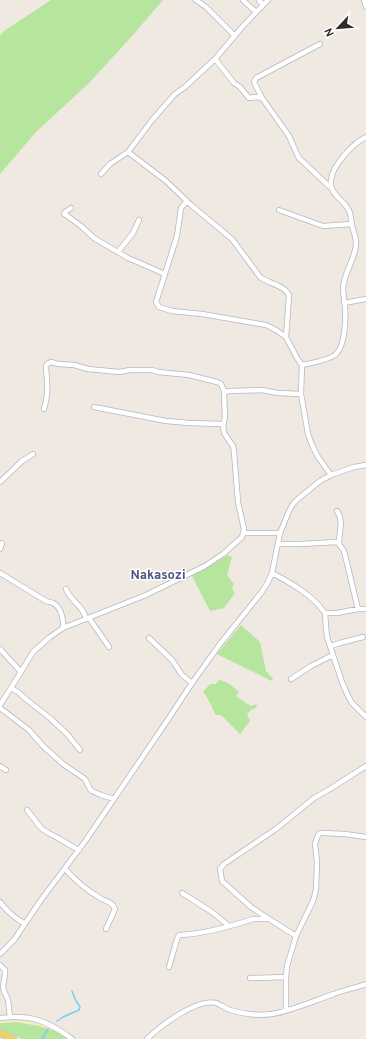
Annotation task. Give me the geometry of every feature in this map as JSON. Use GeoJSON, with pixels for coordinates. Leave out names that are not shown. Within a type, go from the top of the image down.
{"type":"FeatureCollection","features":[{"type":"Feature","properties":{"kind":"main road"},"geometry":{"type":"LineString","coordinates":[[0,1033],[13,1039]]}},
{"type":"Feature","properties":{"kind":"street"},"geometry":{"type":"LineString","coordinates":[[196,0],[206,6],[235,36]]}},
{"type":"Feature","properties":{"kind":"street"},"geometry":{"type":"LineString","coordinates":[[243,0],[256,12]]}},
{"type":"Feature","properties":{"kind":"street"},"geometry":{"type":"LineString","coordinates":[[259,0],[263,5]]}},
{"type":"Feature","properties":{"kind":"street"},"geometry":{"type":"LineString","coordinates":[[101,174],[110,164],[128,152],[153,119],[175,94],[185,87],[215,59],[243,26],[268,0]]}},
{"type":"Feature","properties":{"kind":"street"},"geometry":{"type":"LineString","coordinates":[[364,0],[366,7]]}},
{"type":"Feature","properties":{"kind":"street"},"geometry":{"type":"LineString","coordinates":[[302,365],[336,355],[339,350],[342,343],[345,323],[343,288],[354,256],[356,243],[348,209],[330,187],[299,158],[288,136],[262,98],[254,82],[256,78],[320,44]]}},
{"type":"Feature","properties":{"kind":"street"},"geometry":{"type":"LineString","coordinates":[[215,59],[234,83],[240,87],[249,98],[262,98]]}},
{"type":"Feature","properties":{"kind":"street"},"geometry":{"type":"LineString","coordinates":[[330,187],[331,175],[334,170],[353,146],[366,137]]}},
{"type":"Feature","properties":{"kind":"street"},"geometry":{"type":"LineString","coordinates":[[128,152],[166,181],[214,225],[232,239],[260,277],[289,293],[286,337]]}},
{"type":"Feature","properties":{"kind":"street"},"geometry":{"type":"LineString","coordinates":[[187,201],[181,208],[177,236],[156,302],[159,307],[172,311],[202,314],[266,325],[286,337],[302,365],[301,394],[308,434],[318,457],[331,475]]}},
{"type":"Feature","properties":{"kind":"street"},"geometry":{"type":"LineString","coordinates":[[71,208],[64,214],[94,238],[128,258],[165,274]]}},
{"type":"Feature","properties":{"kind":"street"},"geometry":{"type":"LineString","coordinates":[[279,210],[317,225],[352,224]]}},
{"type":"Feature","properties":{"kind":"street"},"geometry":{"type":"LineString","coordinates":[[118,252],[133,233],[139,220]]}},
{"type":"Feature","properties":{"kind":"street"},"geometry":{"type":"LineString","coordinates":[[344,303],[366,299]]}},
{"type":"Feature","properties":{"kind":"street"},"geometry":{"type":"LineString","coordinates":[[0,705],[33,652],[50,637],[63,628],[146,595],[205,566],[223,554],[244,534],[238,502],[233,446],[224,433],[223,424],[226,417],[225,393],[221,384],[189,375],[152,370],[130,370],[119,372],[88,369],[51,362],[47,364],[46,367],[48,395],[44,409]]}},
{"type":"Feature","properties":{"kind":"street"},"geometry":{"type":"LineString","coordinates":[[225,393],[228,391],[262,390],[278,393],[301,394]]}},
{"type":"Feature","properties":{"kind":"street"},"geometry":{"type":"LineString","coordinates":[[94,407],[166,421],[189,424],[223,424]]}},
{"type":"Feature","properties":{"kind":"street"},"geometry":{"type":"LineString","coordinates":[[0,482],[22,461],[33,454]]}},
{"type":"Feature","properties":{"kind":"street"},"geometry":{"type":"LineString","coordinates":[[0,954],[14,940],[64,868],[79,850],[220,644],[261,594],[272,573],[280,533],[289,511],[299,498],[320,481],[331,475],[354,467],[366,465]]}},
{"type":"Feature","properties":{"kind":"street"},"geometry":{"type":"LineString","coordinates":[[337,511],[342,524],[339,534],[340,544],[344,551],[358,609]]}},
{"type":"Feature","properties":{"kind":"street"},"geometry":{"type":"LineString","coordinates":[[244,534],[280,533]]}},
{"type":"Feature","properties":{"kind":"street"},"geometry":{"type":"LineString","coordinates":[[278,544],[337,542],[340,544]]}},
{"type":"Feature","properties":{"kind":"street"},"geometry":{"type":"LineString","coordinates":[[0,549],[2,543]]}},
{"type":"Feature","properties":{"kind":"street"},"geometry":{"type":"LineString","coordinates":[[0,573],[46,601],[54,603],[59,609],[64,622],[63,628]]}},
{"type":"Feature","properties":{"kind":"street"},"geometry":{"type":"LineString","coordinates":[[272,573],[296,586],[310,596],[325,613],[327,637],[342,682],[352,703],[366,717]]}},
{"type":"Feature","properties":{"kind":"street"},"geometry":{"type":"LineString","coordinates":[[66,589],[67,594],[83,611],[109,647]]}},
{"type":"Feature","properties":{"kind":"street"},"geometry":{"type":"LineString","coordinates":[[325,613],[366,609]]}},
{"type":"Feature","properties":{"kind":"street"},"geometry":{"type":"LineString","coordinates":[[331,646],[363,637]]}},
{"type":"Feature","properties":{"kind":"street"},"geometry":{"type":"LineString","coordinates":[[149,638],[172,660],[182,675],[192,683]]}},
{"type":"Feature","properties":{"kind":"street"},"geometry":{"type":"LineString","coordinates":[[0,649],[21,672]]}},
{"type":"Feature","properties":{"kind":"street"},"geometry":{"type":"LineString","coordinates":[[291,679],[311,666],[333,655]]}},
{"type":"Feature","properties":{"kind":"street"},"geometry":{"type":"LineString","coordinates":[[11,688],[50,718],[67,734],[80,750]]}},
{"type":"Feature","properties":{"kind":"street"},"geometry":{"type":"LineString","coordinates":[[0,708],[29,730],[43,746],[63,764],[85,779],[92,791],[114,799]]}},
{"type":"Feature","properties":{"kind":"street"},"geometry":{"type":"LineString","coordinates":[[0,766],[6,770]]}},
{"type":"Feature","properties":{"kind":"street"},"geometry":{"type":"LineString","coordinates":[[296,936],[252,907],[222,880],[220,869],[224,864],[276,829],[314,798],[336,786],[366,766]]}},
{"type":"Feature","properties":{"kind":"street"},"geometry":{"type":"LineString","coordinates":[[27,810],[41,828],[79,850]]}},
{"type":"Feature","properties":{"kind":"street"},"geometry":{"type":"LineString","coordinates":[[286,1010],[287,966],[296,936],[313,901],[316,890],[317,862],[315,844],[318,835],[320,833],[345,834],[366,838]]}},
{"type":"Feature","properties":{"kind":"street"},"geometry":{"type":"LineString","coordinates":[[64,868],[95,894],[113,904],[115,908],[106,929]]}},
{"type":"Feature","properties":{"kind":"street"},"geometry":{"type":"LineString","coordinates":[[182,893],[212,912],[229,926]]}},
{"type":"Feature","properties":{"kind":"street"},"geometry":{"type":"LineString","coordinates":[[0,902],[8,913],[25,924]]}},
{"type":"Feature","properties":{"kind":"street"},"geometry":{"type":"LineString","coordinates":[[169,967],[179,935],[197,934],[253,919],[269,919]]}},
{"type":"Feature","properties":{"kind":"street"},"geometry":{"type":"LineString","coordinates":[[0,965],[5,970],[3,987],[8,1000],[10,1016]]}},
{"type":"Feature","properties":{"kind":"street"},"geometry":{"type":"LineString","coordinates":[[250,978],[286,977]]}},
{"type":"Feature","properties":{"kind":"street"},"geometry":{"type":"LineString","coordinates":[[147,1039],[165,1023],[191,1008],[202,1004],[216,1003],[229,1010],[246,1014],[270,1014],[305,1005],[333,994],[366,984]]}},
{"type":"Feature","properties":{"kind":"street"},"geometry":{"type":"LineString","coordinates":[[0,1018],[10,1016],[24,1017],[45,1022],[58,1028],[72,1039]]}},
{"type":"Feature","properties":{"kind":"green space"},"geometry":{"type":"Polygon","coordinates":[[[51,0],[163,0],[89,83],[36,132],[0,174],[0,36],[4,31],[51,0]]]}},
{"type":"Feature","properties":{"kind":"green space"},"geometry":{"type":"Polygon","coordinates":[[[228,555],[232,557],[227,575],[234,584],[232,589],[235,593],[224,608],[210,611],[192,576],[228,555]]]}},
{"type":"Feature","properties":{"kind":"green space"},"geometry":{"type":"Polygon","coordinates":[[[241,625],[260,642],[266,671],[273,679],[272,681],[217,654],[241,625]]]}},
{"type":"Feature","properties":{"kind":"green space"},"geometry":{"type":"Polygon","coordinates":[[[219,680],[232,686],[239,692],[236,696],[244,702],[251,706],[257,704],[256,708],[247,714],[250,721],[240,734],[221,715],[216,715],[203,692],[210,684],[216,684],[219,680]]]}},
{"type":"Feature","properties":{"kind":"green space"},"geometry":{"type":"Polygon","coordinates":[[[17,1022],[40,1026],[55,1031],[67,1039],[22,1039],[0,1029],[0,1023],[17,1022]]]}},
{"type":"Feature","properties":{"kind":"sand"},"geometry":{"type":"Polygon","coordinates":[[[19,1018],[39,1022],[55,1031],[40,1026],[17,1022],[0,1023],[0,1019],[19,1018]]]}},
{"type":"Feature","properties":{"kind":"waterway"},"geometry":{"type":"LineString","coordinates":[[57,1021],[79,1010],[80,1007],[72,991]]}},
{"type":"Feature","properties":{"kind":"waterway"},"geometry":{"type":"LineString","coordinates":[[42,1039],[48,1029]]}},
{"type":"Feature","properties":{"kind":"district","name":"Nakasozi"},"geometry":{"type":"Point","coordinates":[158,576]}}]}
